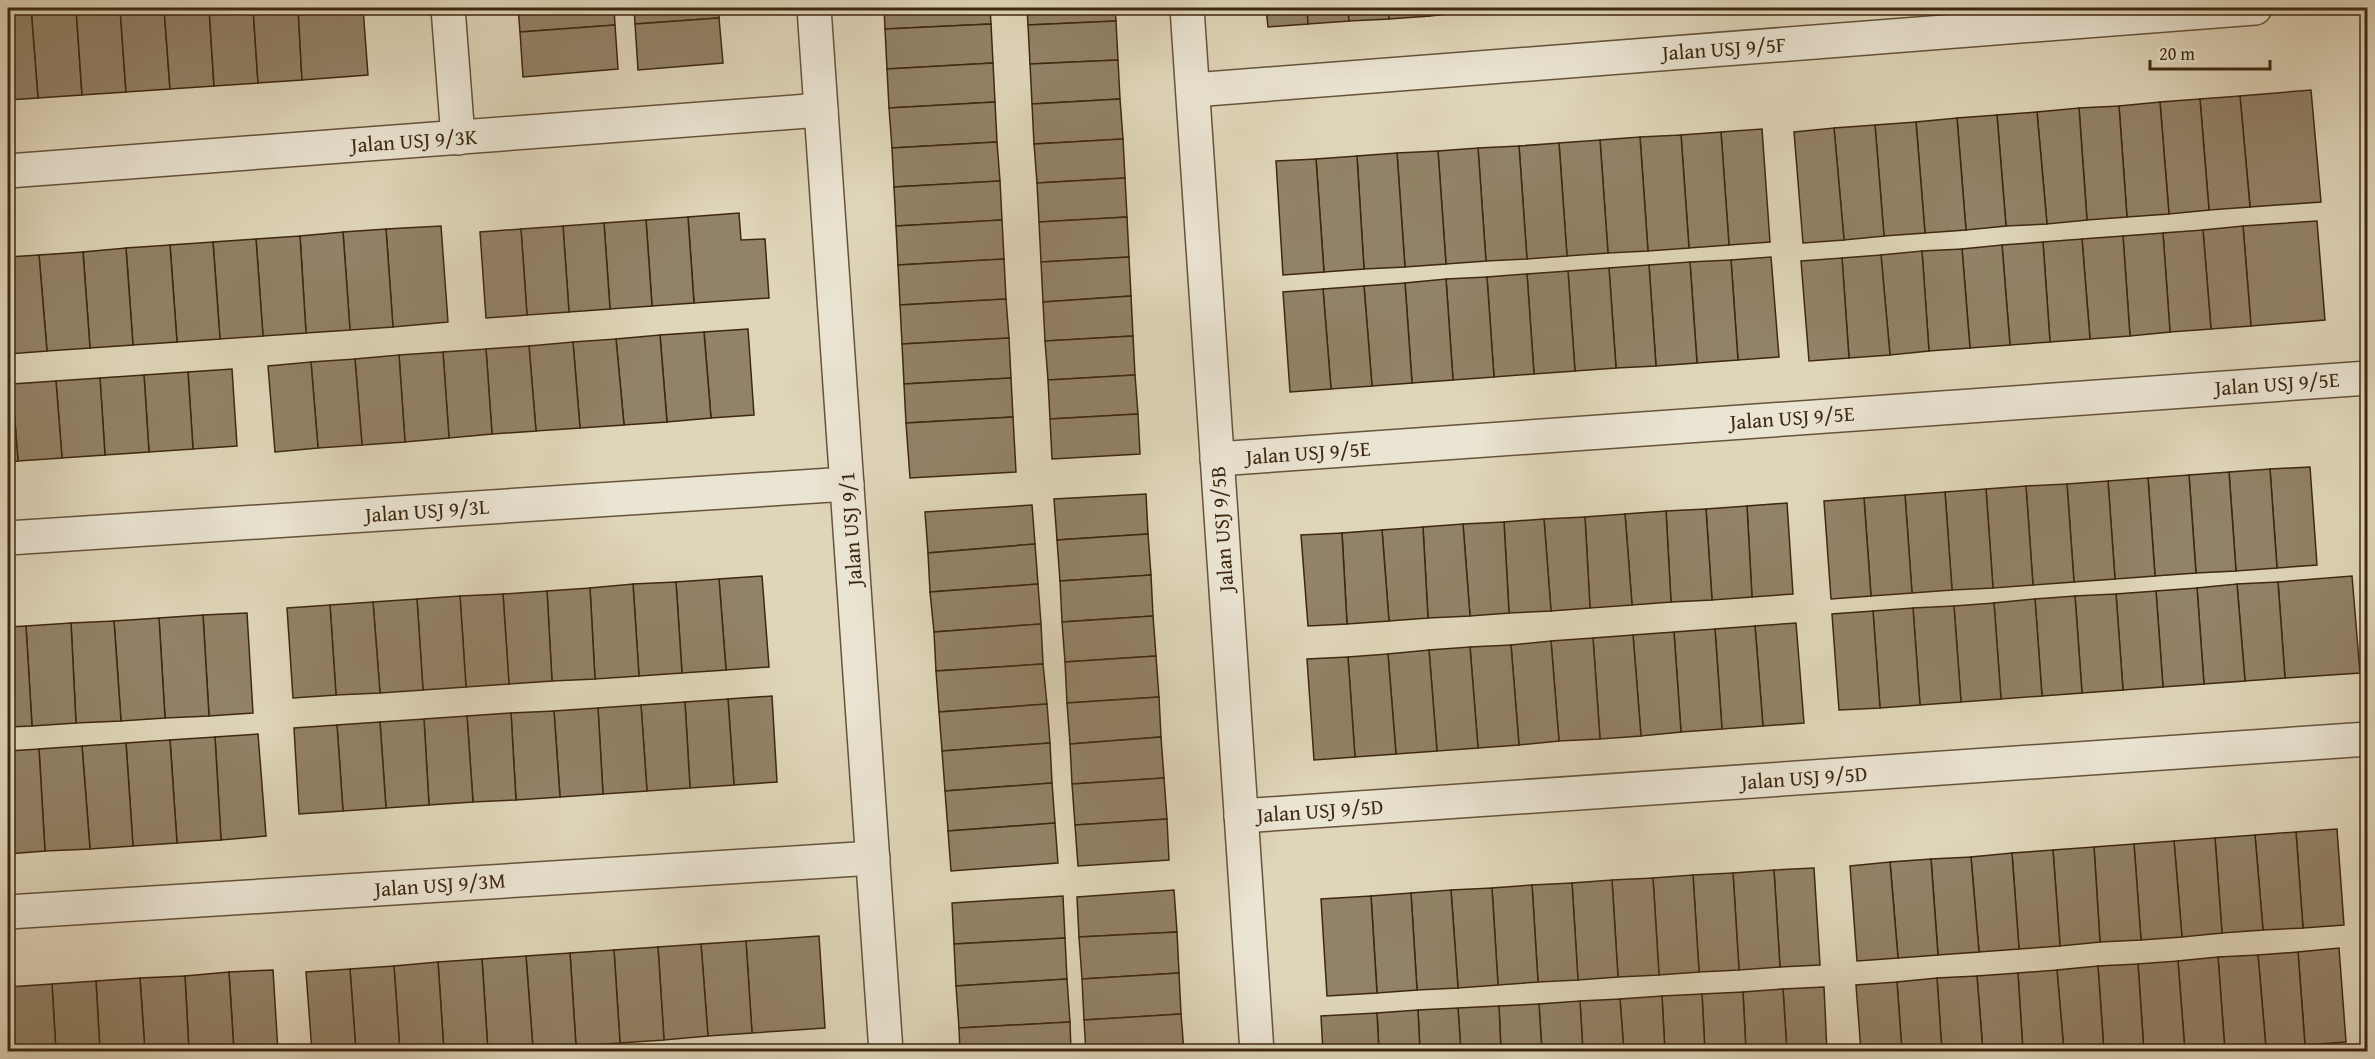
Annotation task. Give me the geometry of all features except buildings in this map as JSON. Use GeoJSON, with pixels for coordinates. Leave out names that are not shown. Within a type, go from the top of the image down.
{"type":"FeatureCollection","features":[{"type":"Feature","properties":{"kind":"street"},"geometry":{"type":"LineString","coordinates":[[448,8],[458,138]]}},
{"type":"Feature","properties":{"kind":"street","name":"Jalan USJ 9/1"},"geometry":{"type":"LineString","coordinates":[[814,8],[886,1052]]}},
{"type":"Feature","properties":{"kind":"street","name":"Jalan USJ 9/5B"},"geometry":{"type":"LineString","coordinates":[[1187,8],[1257,1052]]}},
{"type":"Feature","properties":{"kind":"street","name":"Jalan USJ 9/5F"},"geometry":{"type":"LineString","coordinates":[[1193,90],[2255,8]]}},
{"type":"Feature","properties":{"kind":"street","name":"Jalan USJ 9/3K"},"geometry":{"type":"LineString","coordinates":[[8,171],[821,110]]}},
{"type":"Feature","properties":{"kind":"street","name":"Jalan USJ 9/5E"},"geometry":{"type":"LineString","coordinates":[[1217,459],[2367,378]]}},
{"type":"Feature","properties":{"kind":"street","name":"Jalan USJ 9/3L"},"geometry":{"type":"LineString","coordinates":[[8,538],[847,484]]}},
{"type":"Feature","properties":{"kind":"street","name":"Jalan USJ 9/5D"},"geometry":{"type":"LineString","coordinates":[[1241,816],[2367,739]]}},
{"type":"Feature","properties":{"kind":"street","name":"Jalan USJ 9/3M"},"geometry":{"type":"LineString","coordinates":[[8,912],[873,858]]}}]}
